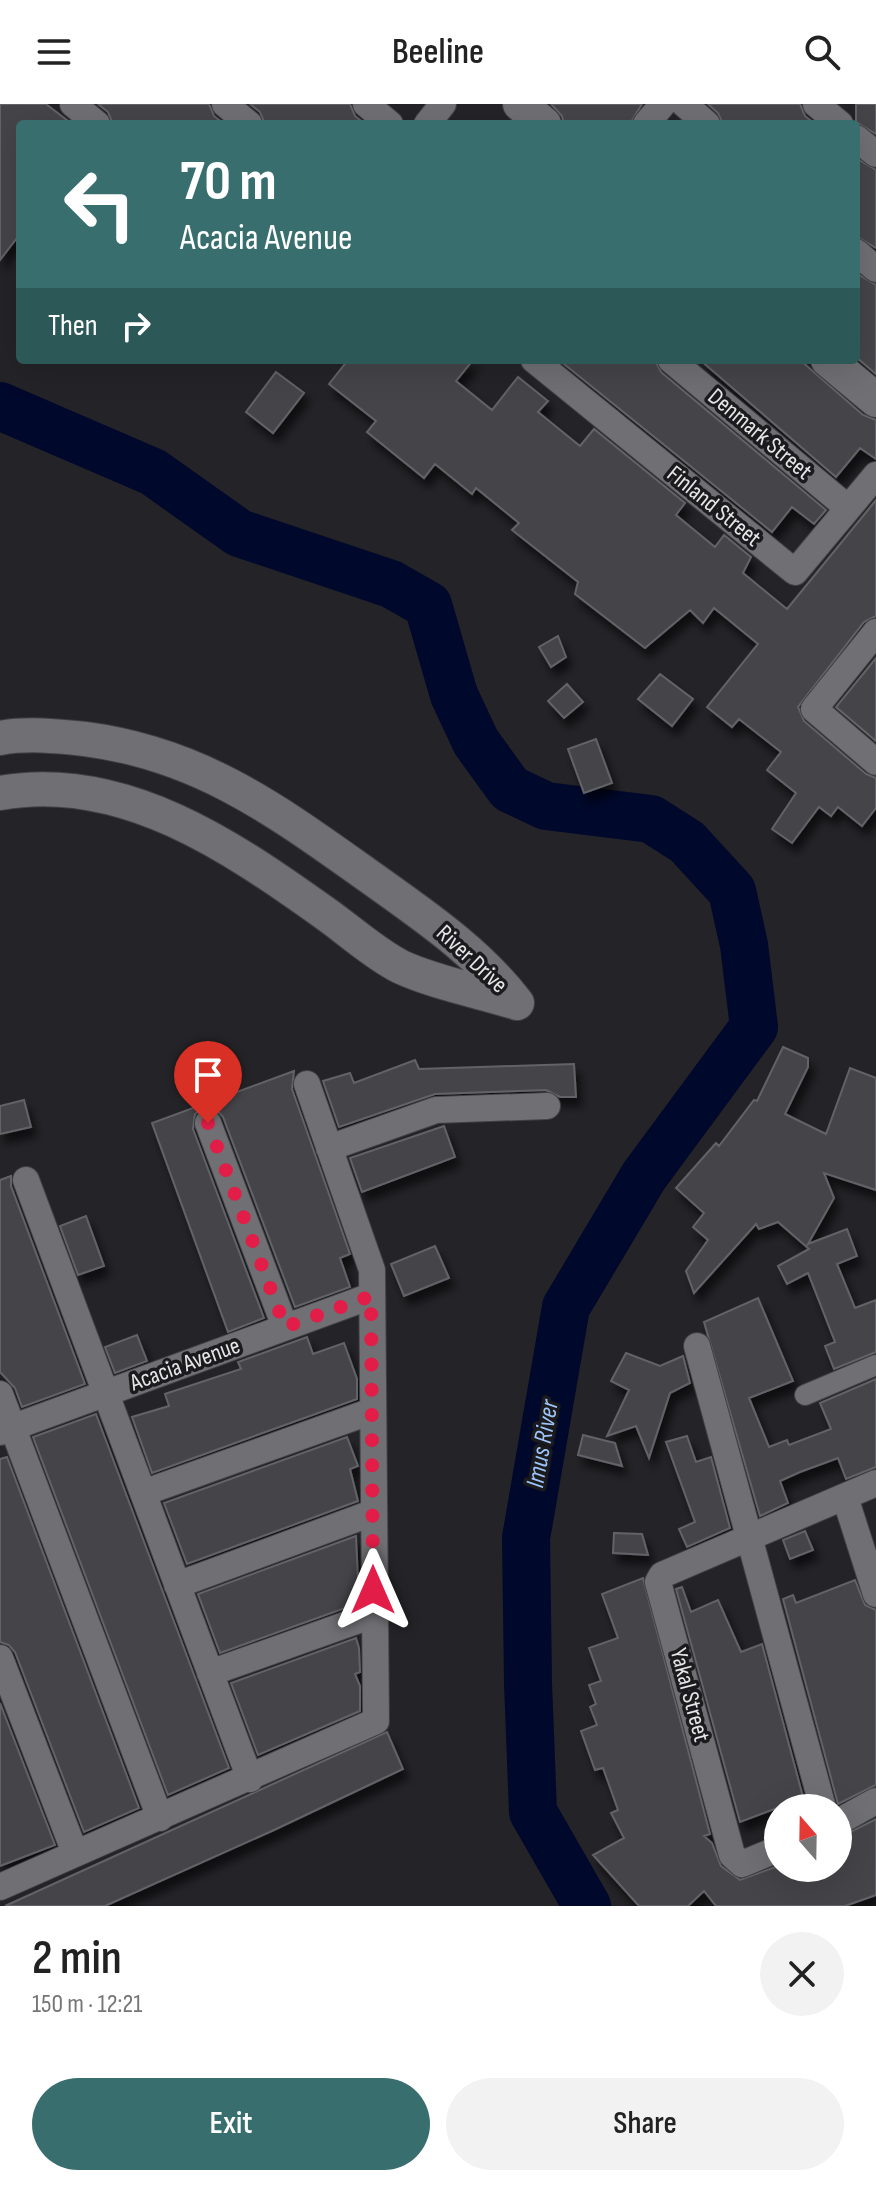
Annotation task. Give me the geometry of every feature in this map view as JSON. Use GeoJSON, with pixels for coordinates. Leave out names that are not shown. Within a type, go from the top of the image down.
{"type":"FeatureCollection","features":[{"type":"Feature","properties":{"kind":"street"},"geometry":{"type":"LineString","coordinates":[[73,104],[92,120]]}},
{"type":"Feature","properties":{"kind":"street"},"geometry":{"type":"LineString","coordinates":[[225,104],[244,120]]}},
{"type":"Feature","properties":{"kind":"street"},"geometry":{"type":"LineString","coordinates":[[366,104],[385,120]]}},
{"type":"Feature","properties":{"kind":"street"},"geometry":{"type":"LineString","coordinates":[[430,120],[443,104]]}},
{"type":"Feature","properties":{"kind":"street"},"geometry":{"type":"LineString","coordinates":[[520,104],[539,120]]}},
{"type":"Feature","properties":{"kind":"street"},"geometry":{"type":"LineString","coordinates":[[649,120],[663,104]]}},
{"type":"Feature","properties":{"kind":"street"},"geometry":{"type":"LineString","coordinates":[[684,104],[702,120]]}},
{"type":"Feature","properties":{"kind":"street"},"geometry":{"type":"LineString","coordinates":[[816,104],[835,120]]}},
{"type":"Feature","properties":{"kind":"street"},"geometry":{"type":"LineString","coordinates":[[860,141],[876,154]]}},
{"type":"Feature","properties":{"kind":"street"},"geometry":{"type":"LineString","coordinates":[[860,255],[876,269]]}},
{"type":"Feature","properties":{"kind":"street","name":"Finland Street"},"geometry":{"type":"LineString","coordinates":[[539,364],[795,572],[876,475]]}},
{"type":"Feature","properties":{"kind":"street","name":"Denmark Street"},"geometry":{"type":"LineString","coordinates":[[676,364],[848,508]]}},
{"type":"Feature","properties":{"kind":"street"},"geometry":{"type":"LineString","coordinates":[[833,364],[876,400]]}},
{"type":"Feature","properties":{"kind":"street"},"geometry":{"type":"LineString","coordinates":[[874,639],[814,709],[876,762]]}},
{"type":"Feature","properties":{"kind":"street","name":"River Drive"},"geometry":{"type":"LineString","coordinates":[[0,738],[61,736],[113,742],[156,752],[199,767],[282,814],[428,918],[478,959],[517,1003],[400,966],[241,855],[164,814],[97,796],[56,790],[0,793]]}},
{"type":"Feature","properties":{"kind":"street"},"geometry":{"type":"LineString","coordinates":[[0,1887],[376,1721],[372,1270],[307,1084]]}},
{"type":"Feature","properties":{"kind":"street"},"geometry":{"type":"LineString","coordinates":[[329,1148],[436,1110],[547,1106]]}},
{"type":"Feature","properties":{"kind":"street"},"geometry":{"type":"LineString","coordinates":[[208,1123],[285,1327]]}},
{"type":"Feature","properties":{"kind":"street"},"geometry":{"type":"LineString","coordinates":[[26,1180],[250,1779]]}},
{"type":"Feature","properties":{"kind":"street","name":"Acacia Avenue"},"geometry":{"type":"LineString","coordinates":[[6,1430],[371,1296]]}},
{"type":"Feature","properties":{"kind":"street"},"geometry":{"type":"LineString","coordinates":[[697,1346],[819,1794]]}},
{"type":"Feature","properties":{"kind":"street"},"geometry":{"type":"LineString","coordinates":[[805,1395],[876,1365]]}},
{"type":"Feature","properties":{"kind":"street"},"geometry":{"type":"LineString","coordinates":[[0,1394],[6,1430],[160,1818]]}},
{"type":"Feature","properties":{"kind":"street"},"geometry":{"type":"LineString","coordinates":[[143,1493],[372,1411]]}},
{"type":"Feature","properties":{"kind":"street"},"geometry":{"type":"LineString","coordinates":[[748,1538],[876,1483]]}},
{"type":"Feature","properties":{"kind":"street"},"geometry":{"type":"LineString","coordinates":[[845,1497],[876,1594]]}},
{"type":"Feature","properties":{"kind":"street"},"geometry":{"type":"LineString","coordinates":[[177,1585],[372,1513]]}},
{"type":"Feature","properties":{"kind":"street","name":"Yakal Street"},"geometry":{"type":"LineString","coordinates":[[748,1538],[662,1575],[658,1582],[732,1855],[742,1864],[764,1855]]}},
{"type":"Feature","properties":{"kind":"street"},"geometry":{"type":"LineString","coordinates":[[210,1673],[373,1615]]}},
{"type":"Feature","properties":{"kind":"street"},"geometry":{"type":"LineString","coordinates":[[0,1658],[75,1853]]}},
{"type":"Feature","properties":{"kind":"street"},"geometry":{"type":"LineString","coordinates":[[852,1814],[876,1801]]}},
{"type":"Feature","properties":{"kind":"building"},"geometry":{"type":"Polygon","coordinates":[[[0,104],[46,104],[67,120],[16,120],[16,239],[0,260],[0,104]]]}},
{"type":"Feature","properties":{"kind":"building"},"geometry":{"type":"Polygon","coordinates":[[[98,104],[209,104],[219,120],[111,120],[108,112],[98,104]]]}},
{"type":"Feature","properties":{"kind":"building"},"geometry":{"type":"Polygon","coordinates":[[[250,104],[350,104],[360,120],[263,120],[260,112],[250,104]]]}},
{"type":"Feature","properties":{"kind":"building"},"geometry":{"type":"Polygon","coordinates":[[[551,104],[642,104],[632,120],[563,120],[551,104]]]}},
{"type":"Feature","properties":{"kind":"building"},"geometry":{"type":"Polygon","coordinates":[[[708,104],[800,104],[810,120],[721,120],[708,104]]]}},
{"type":"Feature","properties":{"kind":"building"},"geometry":{"type":"Polygon","coordinates":[[[856,104],[876,104],[876,134],[856,120],[856,104]]]}},
{"type":"Feature","properties":{"kind":"building"},"geometry":{"type":"Polygon","coordinates":[[[860,160],[876,170],[876,248],[860,238],[860,160]]]}},
{"type":"Feature","properties":{"kind":"building"},"geometry":{"type":"Polygon","coordinates":[[[860,275],[876,285],[876,374],[860,360],[860,275]]]}},
{"type":"Feature","properties":{"kind":"building"},"geometry":{"type":"Polygon","coordinates":[[[345,364],[470,364],[456,381],[492,410],[518,377],[548,401],[538,412],[580,446],[594,429],[685,503],[676,515],[715,547],[724,535],[751,557],[743,573],[787,609],[876,500],[876,616],[864,622],[798,707],[804,721],[866,774],[876,778],[876,808],[862,826],[838,807],[831,816],[819,807],[792,843],[772,829],[796,793],[767,770],[781,752],[739,719],[732,727],[707,707],[758,644],[714,608],[703,623],[690,610],[645,648],[575,594],[578,582],[512,530],[519,523],[476,488],[472,494],[435,464],[424,478],[367,432],[376,421],[329,384],[345,364]]]}},
{"type":"Feature","properties":{"kind":"building"},"geometry":{"type":"Polygon","coordinates":[[[564,364],[657,364],[661,372],[826,510],[814,524],[792,507],[772,532],[564,364]]]}},
{"type":"Feature","properties":{"kind":"building"},"geometry":{"type":"Polygon","coordinates":[[[705,364],[805,364],[863,415],[876,420],[876,459],[860,448],[836,477],[705,364]]]}},
{"type":"Feature","properties":{"kind":"building"},"geometry":{"type":"Polygon","coordinates":[[[276,372],[304,393],[273,433],[246,412],[276,372]]]}},
{"type":"Feature","properties":{"kind":"building"},"geometry":{"type":"Polygon","coordinates":[[[558,636],[566,657],[551,667],[539,647],[558,636]]]}},
{"type":"Feature","properties":{"kind":"building"},"geometry":{"type":"Polygon","coordinates":[[[876,658],[876,741],[836,707],[876,658]]]}},
{"type":"Feature","properties":{"kind":"building"},"geometry":{"type":"Polygon","coordinates":[[[660,674],[693,699],[672,726],[638,699],[660,674]]]}},
{"type":"Feature","properties":{"kind":"building"},"geometry":{"type":"Polygon","coordinates":[[[567,684],[583,702],[564,718],[548,701],[567,684]]]}},
{"type":"Feature","properties":{"kind":"building"},"geometry":{"type":"Polygon","coordinates":[[[596,739],[612,783],[584,793],[568,749],[596,739]]]}},
{"type":"Feature","properties":{"kind":"building"},"geometry":{"type":"Polygon","coordinates":[[[783,1047],[808,1058],[808,1067],[785,1114],[826,1134],[850,1068],[876,1078],[876,1190],[824,1173],[834,1198],[808,1244],[847,1229],[857,1256],[837,1264],[855,1308],[876,1300],[876,1352],[834,1369],[825,1346],[835,1342],[808,1273],[787,1284],[778,1266],[809,1249],[778,1222],[759,1229],[756,1224],[694,1293],[686,1271],[708,1240],[693,1227],[704,1213],[676,1188],[716,1143],[719,1146],[754,1100],[757,1101],[783,1047]]]}},
{"type":"Feature","properties":{"kind":"building"},"geometry":{"type":"Polygon","coordinates":[[[415,1060],[419,1069],[574,1064],[576,1097],[560,1097],[546,1090],[435,1094],[339,1127],[323,1081],[350,1073],[354,1083],[415,1060]]]}},
{"type":"Feature","properties":{"kind":"building"},"geometry":{"type":"Polygon","coordinates":[[[294,1071],[292,1089],[350,1254],[340,1258],[350,1287],[295,1307],[223,1117],[217,1110],[203,1108],[195,1114],[193,1129],[264,1318],[228,1332],[152,1123],[294,1071]]]}},
{"type":"Feature","properties":{"kind":"building"},"geometry":{"type":"Polygon","coordinates":[[[24,1100],[31,1127],[0,1134],[0,1106],[24,1100]]]}},
{"type":"Feature","properties":{"kind":"building"},"geometry":{"type":"Polygon","coordinates":[[[444,1126],[455,1157],[362,1192],[350,1158],[444,1126]]]}},
{"type":"Feature","properties":{"kind":"building"},"geometry":{"type":"Polygon","coordinates":[[[11,1176],[11,1186],[85,1384],[22,1407],[15,1388],[0,1372],[0,1180],[11,1176]]]}},
{"type":"Feature","properties":{"kind":"building"},"geometry":{"type":"Polygon","coordinates":[[[86,1216],[104,1266],[78,1275],[60,1226],[86,1216]]]}},
{"type":"Feature","properties":{"kind":"building"},"geometry":{"type":"Polygon","coordinates":[[[435,1246],[449,1278],[404,1296],[391,1264],[435,1246]]]}},
{"type":"Feature","properties":{"kind":"building"},"geometry":{"type":"Polygon","coordinates":[[[758,1298],[793,1381],[749,1398],[769,1447],[787,1440],[789,1445],[831,1429],[820,1403],[876,1379],[876,1467],[846,1479],[838,1458],[800,1472],[780,1481],[788,1503],[760,1516],[704,1322],[758,1298]]]}},
{"type":"Feature","properties":{"kind":"building"},"geometry":{"type":"Polygon","coordinates":[[[137,1335],[147,1361],[115,1373],[105,1347],[137,1335]]]}},
{"type":"Feature","properties":{"kind":"building"},"geometry":{"type":"Polygon","coordinates":[[[307,1337],[313,1354],[344,1343],[357,1379],[357,1399],[152,1473],[132,1417],[169,1406],[165,1394],[241,1369],[238,1362],[307,1337]]]}},
{"type":"Feature","properties":{"kind":"building"},"geometry":{"type":"Polygon","coordinates":[[[626,1353],[660,1366],[683,1356],[690,1383],[670,1393],[649,1458],[636,1426],[607,1436],[629,1390],[611,1381],[626,1353]]]}},
{"type":"Feature","properties":{"kind":"building"},"geometry":{"type":"Polygon","coordinates":[[[96,1414],[229,1768],[168,1795],[33,1437],[96,1414]]]}},
{"type":"Feature","properties":{"kind":"building"},"geometry":{"type":"Polygon","coordinates":[[[583,1435],[615,1443],[622,1466],[578,1455],[583,1435]]]}},
{"type":"Feature","properties":{"kind":"building"},"geometry":{"type":"Polygon","coordinates":[[[687,1436],[696,1462],[711,1457],[730,1528],[687,1547],[679,1529],[695,1522],[666,1442],[687,1436]]]}},
{"type":"Feature","properties":{"kind":"building"},"geometry":{"type":"Polygon","coordinates":[[[347,1437],[358,1466],[350,1469],[358,1501],[187,1564],[164,1503],[347,1437]]]}},
{"type":"Feature","properties":{"kind":"building"},"geometry":{"type":"Polygon","coordinates":[[[7,1457],[139,1808],[84,1832],[15,1652],[9,1645],[0,1642],[0,1459],[7,1457]]]}},
{"type":"Feature","properties":{"kind":"building"},"geometry":{"type":"Polygon","coordinates":[[[805,1531],[813,1550],[790,1559],[783,1540],[805,1531]]]}},
{"type":"Feature","properties":{"kind":"building"},"geometry":{"type":"Polygon","coordinates":[[[614,1533],[642,1534],[648,1555],[613,1553],[614,1533]]]}},
{"type":"Feature","properties":{"kind":"building"},"geometry":{"type":"Polygon","coordinates":[[[356,1536],[359,1603],[220,1653],[198,1594],[356,1536]]]}},
{"type":"Feature","properties":{"kind":"building"},"geometry":{"type":"Polygon","coordinates":[[[643,1578],[710,1834],[704,1836],[712,1843],[721,1866],[740,1880],[764,1871],[764,1882],[852,1882],[852,1831],[876,1819],[876,1895],[845,1906],[716,1906],[704,1891],[688,1906],[639,1906],[593,1855],[624,1838],[611,1813],[618,1810],[603,1768],[595,1770],[581,1731],[597,1725],[590,1707],[596,1704],[589,1685],[601,1681],[589,1648],[618,1638],[602,1594],[643,1578]]]}},
{"type":"Feature","properties":{"kind":"building"},"geometry":{"type":"Polygon","coordinates":[[[855,1580],[865,1605],[876,1610],[876,1785],[852,1797],[852,1794],[835,1794],[783,1599],[793,1595],[796,1603],[855,1580]]]}},
{"type":"Feature","properties":{"kind":"building"},"geometry":{"type":"Polygon","coordinates":[[[682,1587],[691,1612],[718,1600],[741,1652],[762,1644],[802,1794],[764,1794],[764,1813],[740,1822],[676,1589],[682,1587]]]}},
{"type":"Feature","properties":{"kind":"building"},"geometry":{"type":"Polygon","coordinates":[[[356,1638],[360,1672],[355,1674],[360,1686],[360,1711],[258,1755],[231,1683],[356,1638]]]}},
{"type":"Feature","properties":{"kind":"building"},"geometry":{"type":"Polygon","coordinates":[[[0,1703],[55,1845],[0,1866],[0,1703]]]}},
{"type":"Feature","properties":{"kind":"building"},"geometry":{"type":"Polygon","coordinates":[[[387,1732],[403,1769],[274,1830],[105,1906],[5,1906],[387,1732]]]}},
{"type":"Feature","properties":{"kind":"waterway","name":"Imus River"},"geometry":{"type":"LineString","coordinates":[[0,406],[153,472],[239,533],[391,584],[428,605],[454,695],[476,742],[510,789],[546,806],[651,819],[687,842],[732,891],[744,945],[754,1027],[644,1176],[566,1307],[526,1538],[533,1812],[587,1906]]}},
{"type":"Feature","properties":{"kind":"route"},"geometry":{"type":"LineString","coordinates":[[208,1123],[285,1327],[371,1296],[373,1590]]}}]}
